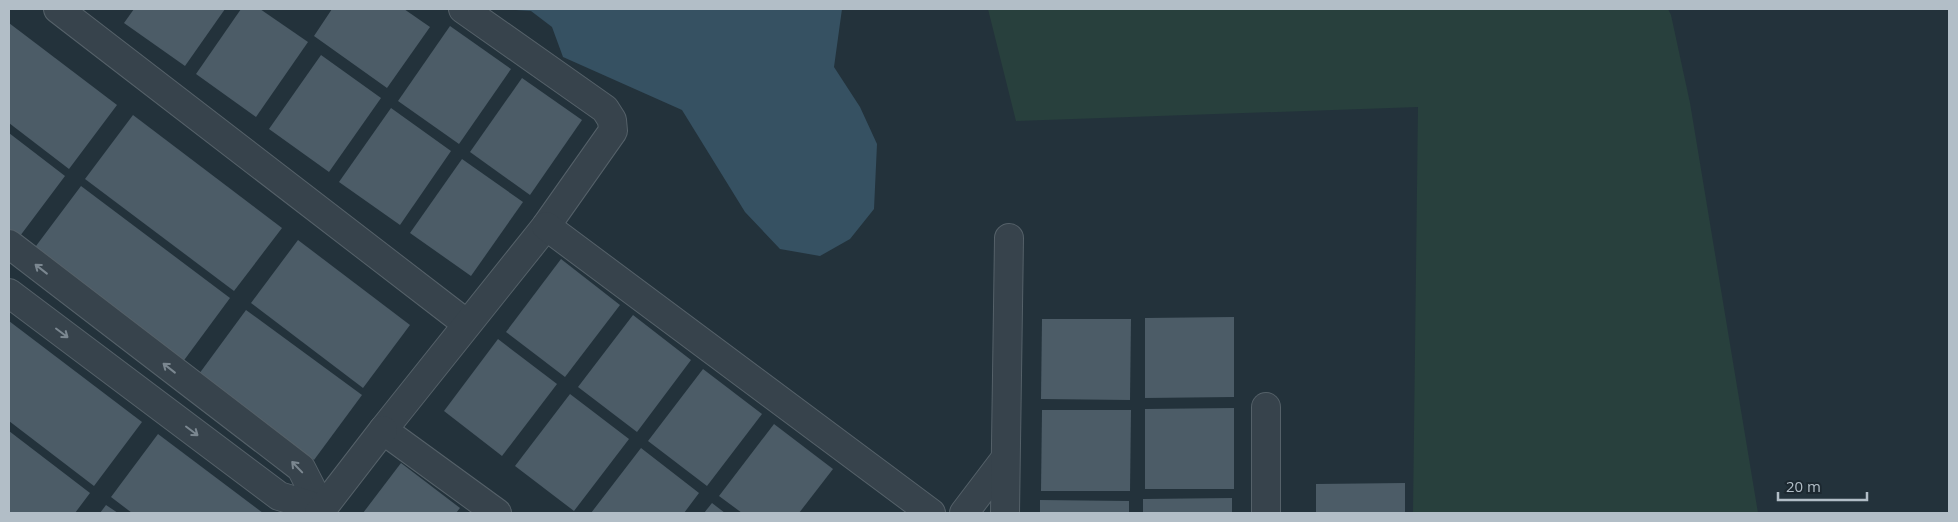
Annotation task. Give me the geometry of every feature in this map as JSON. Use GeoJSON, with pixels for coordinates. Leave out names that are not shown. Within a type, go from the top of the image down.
{"type":"FeatureCollection","features":[{"type":"Feature","properties":{"kind":"street"},"geometry":{"type":"LineString","coordinates":[[58,9],[467,324]]}},
{"type":"Feature","properties":{"kind":"street"},"geometry":{"type":"LineString","coordinates":[[320,511],[546,226],[613,130],[612,120],[604,109],[462,9]]}},
{"type":"Feature","properties":{"kind":"street"},"geometry":{"type":"LineString","coordinates":[[546,226],[931,513]]}},
{"type":"Feature","properties":{"kind":"street"},"geometry":{"type":"LineString","coordinates":[[1004,513],[1009,238]]}},
{"type":"Feature","properties":{"kind":"street"},"geometry":{"type":"LineString","coordinates":[[9,244],[301,468],[320,511]]}},
{"type":"Feature","properties":{"kind":"street"},"geometry":{"type":"LineString","coordinates":[[9,293],[279,496],[320,511]]}},
{"type":"Feature","properties":{"kind":"street"},"geometry":{"type":"LineString","coordinates":[[1266,407],[1266,513]]}},
{"type":"Feature","properties":{"kind":"street"},"geometry":{"type":"LineString","coordinates":[[384,430],[497,513]]}},
{"type":"Feature","properties":{"kind":"street"},"geometry":{"type":"LineString","coordinates":[[964,513],[1006,460]]}},
{"type":"Feature","properties":{"kind":"green space"},"geometry":{"type":"Polygon","coordinates":[[[988,9],[1668,9],[1671,15],[1690,103],[1758,513],[1413,513],[1418,107],[1016,121],[988,9]]]}},
{"type":"Feature","properties":{"kind":"water"},"geometry":{"type":"Polygon","coordinates":[[[499,9],[842,9],[834,67],[860,107],[877,144],[874,209],[850,239],[820,256],[780,249],[745,212],[682,110],[563,57],[552,27],[531,11],[499,9]]]}},
{"type":"Feature","properties":{"kind":"building"},"geometry":{"type":"Polygon","coordinates":[[[134,9],[225,9],[185,66],[124,23],[134,9]]]}},
{"type":"Feature","properties":{"kind":"building"},"geometry":{"type":"Polygon","coordinates":[[[241,9],[260,9],[308,42],[256,117],[196,74],[241,9]]]}},
{"type":"Feature","properties":{"kind":"building"},"geometry":{"type":"Polygon","coordinates":[[[332,9],[404,9],[430,27],[387,88],[314,36],[332,9]]]}},
{"type":"Feature","properties":{"kind":"building"},"geometry":{"type":"Polygon","coordinates":[[[9,23],[117,105],[69,169],[9,123],[9,23]]]}},
{"type":"Feature","properties":{"kind":"building"},"geometry":{"type":"Polygon","coordinates":[[[450,26],[511,69],[459,144],[398,101],[450,26]]]}},
{"type":"Feature","properties":{"kind":"building"},"geometry":{"type":"Polygon","coordinates":[[[321,55],[381,98],[329,172],[269,129],[321,55]]]}},
{"type":"Feature","properties":{"kind":"building"},"geometry":{"type":"Polygon","coordinates":[[[522,78],[582,120],[530,195],[470,152],[522,78]]]}},
{"type":"Feature","properties":{"kind":"building"},"geometry":{"type":"Polygon","coordinates":[[[391,108],[451,151],[400,225],[339,182],[391,108]]]}},
{"type":"Feature","properties":{"kind":"building"},"geometry":{"type":"Polygon","coordinates":[[[133,115],[282,228],[234,291],[85,179],[133,115]]]}},
{"type":"Feature","properties":{"kind":"building"},"geometry":{"type":"Polygon","coordinates":[[[9,133],[65,176],[17,240],[9,233],[9,133]]]}},
{"type":"Feature","properties":{"kind":"building"},"geometry":{"type":"Polygon","coordinates":[[[462,159],[523,202],[471,276],[410,233],[462,159]]]}},
{"type":"Feature","properties":{"kind":"building"},"geometry":{"type":"Polygon","coordinates":[[[81,186],[230,298],[182,363],[33,250],[81,186]]]}},
{"type":"Feature","properties":{"kind":"building"},"geometry":{"type":"Polygon","coordinates":[[[298,240],[410,325],[363,388],[251,303],[298,240]]]}},
{"type":"Feature","properties":{"kind":"building"},"geometry":{"type":"Polygon","coordinates":[[[561,259],[620,305],[565,377],[506,332],[561,259]]]}},
{"type":"Feature","properties":{"kind":"building"},"geometry":{"type":"Polygon","coordinates":[[[246,310],[362,395],[314,460],[199,374],[246,310]]]}},
{"type":"Feature","properties":{"kind":"building"},"geometry":{"type":"Polygon","coordinates":[[[633,315],[691,360],[637,432],[578,387],[633,315]]]}},
{"type":"Feature","properties":{"kind":"building"},"geometry":{"type":"Polygon","coordinates":[[[1234,317],[1234,397],[1145,398],[1145,318],[1234,317]]]}},
{"type":"Feature","properties":{"kind":"building"},"geometry":{"type":"Polygon","coordinates":[[[1042,319],[1131,319],[1130,400],[1041,399],[1042,319]]]}},
{"type":"Feature","properties":{"kind":"building"},"geometry":{"type":"Polygon","coordinates":[[[9,321],[142,422],[94,486],[9,421],[9,321]]]}},
{"type":"Feature","properties":{"kind":"building"},"geometry":{"type":"Polygon","coordinates":[[[498,339],[557,384],[502,456],[444,411],[498,339]]]}},
{"type":"Feature","properties":{"kind":"building"},"geometry":{"type":"Polygon","coordinates":[[[703,369],[762,414],[707,486],[648,441],[703,369]]]}},
{"type":"Feature","properties":{"kind":"building"},"geometry":{"type":"Polygon","coordinates":[[[570,394],[629,439],[574,511],[515,466],[570,394]]]}},
{"type":"Feature","properties":{"kind":"building"},"geometry":{"type":"Polygon","coordinates":[[[1234,408],[1234,489],[1145,489],[1145,409],[1234,408]]]}},
{"type":"Feature","properties":{"kind":"building"},"geometry":{"type":"Polygon","coordinates":[[[1042,410],[1131,410],[1130,491],[1041,491],[1042,410]]]}},
{"type":"Feature","properties":{"kind":"building"},"geometry":{"type":"Polygon","coordinates":[[[774,424],[833,469],[799,513],[742,513],[719,496],[774,424]]]}},
{"type":"Feature","properties":{"kind":"building"},"geometry":{"type":"Polygon","coordinates":[[[9,431],[90,493],[75,513],[9,513],[9,431]]]}},
{"type":"Feature","properties":{"kind":"building"},"geometry":{"type":"Polygon","coordinates":[[[158,434],[263,513],[132,513],[111,497],[158,434]]]}},
{"type":"Feature","properties":{"kind":"building"},"geometry":{"type":"Polygon","coordinates":[[[641,448],[699,493],[684,513],[591,513],[641,448]]]}},
{"type":"Feature","properties":{"kind":"building"},"geometry":{"type":"Polygon","coordinates":[[[401,463],[460,508],[456,513],[363,513],[401,463]]]}},
{"type":"Feature","properties":{"kind":"building"},"geometry":{"type":"Polygon","coordinates":[[[1405,483],[1405,513],[1316,513],[1316,484],[1405,483]]]}},
{"type":"Feature","properties":{"kind":"building"},"geometry":{"type":"Polygon","coordinates":[[[1232,498],[1232,513],[1143,513],[1143,499],[1232,498]]]}},
{"type":"Feature","properties":{"kind":"building"},"geometry":{"type":"Polygon","coordinates":[[[1040,500],[1129,501],[1129,513],[1040,513],[1040,500]]]}},
{"type":"Feature","properties":{"kind":"building"},"geometry":{"type":"Polygon","coordinates":[[[712,503],[725,513],[704,513],[712,503]]]}},
{"type":"Feature","properties":{"kind":"building"},"geometry":{"type":"Polygon","coordinates":[[[106,505],[118,513],[100,513],[106,505]]]}}]}
